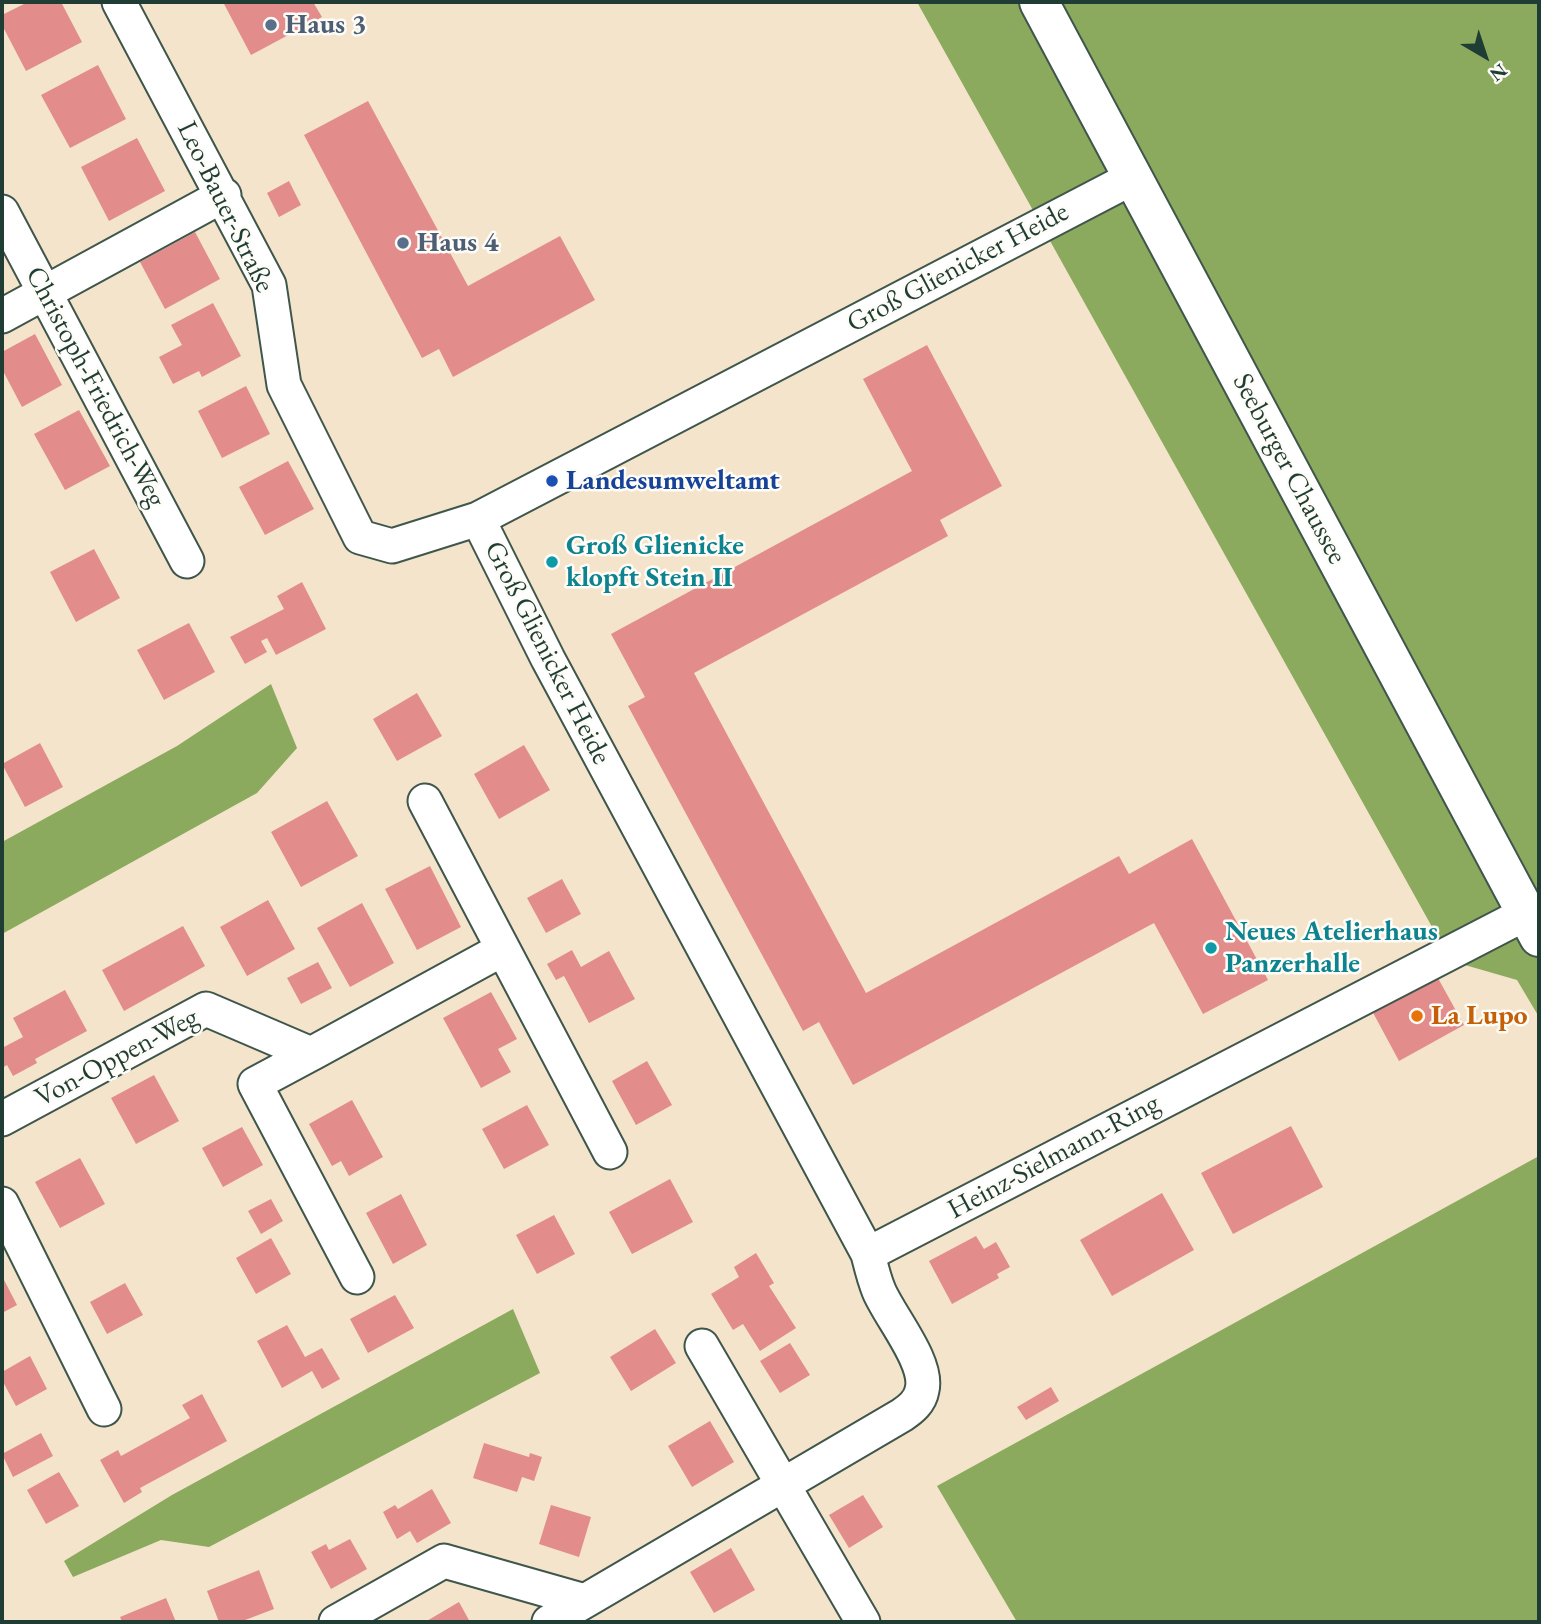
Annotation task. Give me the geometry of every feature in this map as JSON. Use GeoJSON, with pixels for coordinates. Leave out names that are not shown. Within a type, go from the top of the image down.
{"type":"FeatureCollection","features":[{"type":"Feature","properties":{"kind":"street","name":"Leo-Bauer-Straße"},"geometry":{"type":"LineString","coordinates":[[119,2],[224,195],[269,285],[284,386],[360,537],[392,546],[478,519]]}},
{"type":"Feature","properties":{"kind":"street","name":"Seeburger Chaussee"},"geometry":{"type":"LineString","coordinates":[[1039,2],[1532,925]]}},
{"type":"Feature","properties":{"kind":"street","name":"Groß Glienicker Heide"},"geometry":{"type":"LineString","coordinates":[[868,1254],[548,659],[478,519],[1134,177]]}},
{"type":"Feature","properties":{"kind":"street"},"geometry":{"type":"LineString","coordinates":[[2,316],[224,195]]}},
{"type":"Feature","properties":{"kind":"street","name":"Christoph-Friedrich-Weg"},"geometry":{"type":"LineString","coordinates":[[2,212],[187,561]]}},
{"type":"Feature","properties":{"kind":"street"},"geometry":{"type":"LineString","coordinates":[[425,801],[610,1152]]}},
{"type":"Feature","properties":{"kind":"street","name":"Heinz-Sielmann-Ring"},"geometry":{"type":"LineString","coordinates":[[868,1254],[1532,925]]}},
{"type":"Feature","properties":{"kind":"street"},"geometry":{"type":"LineString","coordinates":[[357,1277],[255,1084],[503,949]]}},
{"type":"Feature","properties":{"kind":"street","name":"Von-Oppen-Weg"},"geometry":{"type":"LineString","coordinates":[[2,1119],[206,1009],[311,1054]]}},
{"type":"Feature","properties":{"kind":"street"},"geometry":{"type":"LineString","coordinates":[[2,1204],[104,1409]]}},
{"type":"Feature","properties":{"kind":"street"},"geometry":{"type":"LineString","coordinates":[[549,1622],[915,1406],[922,1391],[920,1368],[878,1290],[868,1254]]}},
{"type":"Feature","properties":{"kind":"street"},"geometry":{"type":"LineString","coordinates":[[702,1346],[863,1622]]}},
{"type":"Feature","properties":{"kind":"street"},"geometry":{"type":"LineString","coordinates":[[336,1622],[444,1561],[585,1601]]}},
{"type":"Feature","properties":{"kind":"green space"},"geometry":{"type":"Polygon","coordinates":[[[917,2],[1539,2],[1539,1017],[1517,980],[1451,961],[917,2]]]}},
{"type":"Feature","properties":{"kind":"green space"},"geometry":{"type":"Polygon","coordinates":[[[271,684],[297,748],[257,793],[2,934],[2,842],[177,746],[271,684]]]}},
{"type":"Feature","properties":{"kind":"green space"},"geometry":{"type":"Polygon","coordinates":[[[1539,1156],[1539,1622],[1017,1622],[937,1486],[1539,1156]]]}},
{"type":"Feature","properties":{"kind":"green space"},"geometry":{"type":"Polygon","coordinates":[[[513,1309],[540,1373],[209,1547],[161,1540],[73,1577],[64,1561],[172,1495],[513,1309]]]}},
{"type":"Feature","properties":{"kind":"building"},"geometry":{"type":"Polygon","coordinates":[[[28,2],[61,2],[82,42],[26,71],[2,25],[2,15],[28,2]]]}},
{"type":"Feature","properties":{"kind":"building","name":"Haus 3"},"geometry":{"type":"Polygon","coordinates":[[[223,2],[313,2],[322,17],[251,55],[223,2]]]}},
{"type":"Feature","properties":{"kind":"building"},"geometry":{"type":"Polygon","coordinates":[[[98,65],[126,119],[70,148],[41,95],[98,65]]]}},
{"type":"Feature","properties":{"kind":"building","name":"Haus 4"},"geometry":{"type":"Polygon","coordinates":[[[368,101],[468,286],[560,236],[595,300],[453,377],[439,349],[422,358],[304,135],[368,101]]]}},
{"type":"Feature","properties":{"kind":"building"},"geometry":{"type":"Polygon","coordinates":[[[137,138],[165,191],[109,221],[81,167],[137,138]]]}},
{"type":"Feature","properties":{"kind":"building"},"geometry":{"type":"Polygon","coordinates":[[[289,181],[301,205],[279,217],[267,193],[289,181]]]}},
{"type":"Feature","properties":{"kind":"building"},"geometry":{"type":"Polygon","coordinates":[[[195,232],[220,279],[165,309],[140,262],[195,232]]]}},
{"type":"Feature","properties":{"kind":"building"},"geometry":{"type":"Polygon","coordinates":[[[213,303],[241,356],[202,377],[199,371],[173,384],[159,357],[182,345],[171,325],[213,303]]]}},
{"type":"Feature","properties":{"kind":"building"},"geometry":{"type":"Polygon","coordinates":[[[35,334],[62,385],[22,407],[2,369],[2,352],[35,334]]]}},
{"type":"Feature","properties":{"kind":"building"},"geometry":{"type":"Polygon","coordinates":[[[927,345],[1002,486],[940,520],[948,536],[694,673],[866,993],[1119,856],[1129,874],[1192,839],[1268,980],[1203,1014],[1154,923],[853,1085],[819,1022],[803,1031],[628,706],[645,697],[611,634],[912,471],[863,379],[927,345]]]}},
{"type":"Feature","properties":{"kind":"building"},"geometry":{"type":"Polygon","coordinates":[[[246,386],[270,434],[222,458],[198,411],[246,386]]]}},
{"type":"Feature","properties":{"kind":"building"},"geometry":{"type":"Polygon","coordinates":[[[79,410],[110,466],[65,490],[34,434],[79,410]]]}},
{"type":"Feature","properties":{"kind":"building"},"geometry":{"type":"Polygon","coordinates":[[[288,461],[314,509],[265,535],[239,487],[288,461]]]}},
{"type":"Feature","properties":{"kind":"building"},"geometry":{"type":"Polygon","coordinates":[[[94,549],[120,598],[76,622],[50,572],[94,549]]]}},
{"type":"Feature","properties":{"kind":"building"},"geometry":{"type":"Polygon","coordinates":[[[302,582],[326,629],[276,655],[267,638],[261,641],[267,652],[245,664],[230,637],[284,609],[277,596],[302,582]]]}},
{"type":"Feature","properties":{"kind":"building"},"geometry":{"type":"Polygon","coordinates":[[[189,623],[215,672],[164,700],[137,650],[189,623]]]}},
{"type":"Feature","properties":{"kind":"building"},"geometry":{"type":"Polygon","coordinates":[[[417,693],[442,736],[397,761],[373,719],[417,693]]]}},
{"type":"Feature","properties":{"kind":"building"},"geometry":{"type":"Polygon","coordinates":[[[40,743],[63,787],[25,807],[2,764],[40,743]]]}},
{"type":"Feature","properties":{"kind":"building"},"geometry":{"type":"Polygon","coordinates":[[[524,745],[550,790],[499,819],[474,774],[524,745]]]}},
{"type":"Feature","properties":{"kind":"building"},"geometry":{"type":"Polygon","coordinates":[[[327,801],[358,856],[301,887],[271,832],[327,801]]]}},
{"type":"Feature","properties":{"kind":"building"},"geometry":{"type":"Polygon","coordinates":[[[430,866],[461,927],[417,950],[385,889],[430,866]]]}},
{"type":"Feature","properties":{"kind":"building"},"geometry":{"type":"Polygon","coordinates":[[[562,879],[581,914],[546,933],[527,898],[562,879]]]}},
{"type":"Feature","properties":{"kind":"building"},"geometry":{"type":"Polygon","coordinates":[[[268,900],[295,949],[247,976],[220,927],[268,900]]]}},
{"type":"Feature","properties":{"kind":"building"},"geometry":{"type":"Polygon","coordinates":[[[362,903],[394,963],[350,987],[317,928],[362,903]]]}},
{"type":"Feature","properties":{"kind":"building"},"geometry":{"type":"Polygon","coordinates":[[[183,926],[205,966],[124,1011],[102,970],[183,926]]]}},
{"type":"Feature","properties":{"kind":"building"},"geometry":{"type":"Polygon","coordinates":[[[572,950],[581,967],[609,951],[635,999],[589,1023],[564,976],[556,980],[547,964],[572,950]]]}},
{"type":"Feature","properties":{"kind":"building"},"geometry":{"type":"Polygon","coordinates":[[[318,962],[332,988],[301,1004],[287,978],[318,962]]]}},
{"type":"Feature","properties":{"kind":"building","name":"La Lupo"},"geometry":{"type":"Polygon","coordinates":[[[1434,971],[1464,1025],[1399,1061],[1370,1007],[1434,971]]]}},
{"type":"Feature","properties":{"kind":"building"},"geometry":{"type":"Polygon","coordinates":[[[65,990],[87,1031],[35,1059],[37,1063],[13,1076],[7,1065],[2,1068],[2,1048],[23,1037],[13,1018],[65,990]]]}},
{"type":"Feature","properties":{"kind":"building"},"geometry":{"type":"Polygon","coordinates":[[[491,992],[517,1039],[498,1049],[511,1072],[481,1088],[443,1018],[491,992]]]}},
{"type":"Feature","properties":{"kind":"building"},"geometry":{"type":"Polygon","coordinates":[[[647,1061],[672,1105],[636,1125],[612,1081],[647,1061]]]}},
{"type":"Feature","properties":{"kind":"building"},"geometry":{"type":"Polygon","coordinates":[[[154,1075],[179,1121],[136,1144],[111,1098],[154,1075]]]}},
{"type":"Feature","properties":{"kind":"building"},"geometry":{"type":"Polygon","coordinates":[[[352,1100],[383,1157],[349,1176],[341,1161],[332,1166],[309,1124],[352,1100]]]}},
{"type":"Feature","properties":{"kind":"building"},"geometry":{"type":"Polygon","coordinates":[[[527,1105],[549,1145],[504,1169],[482,1129],[527,1105]]]}},
{"type":"Feature","properties":{"kind":"building"},"geometry":{"type":"Polygon","coordinates":[[[1291,1126],[1323,1187],[1233,1234],[1201,1173],[1291,1126]]]}},
{"type":"Feature","properties":{"kind":"building"},"geometry":{"type":"Polygon","coordinates":[[[242,1127],[263,1165],[223,1187],[202,1148],[242,1127]]]}},
{"type":"Feature","properties":{"kind":"building"},"geometry":{"type":"Polygon","coordinates":[[[80,1158],[105,1204],[60,1228],[35,1182],[80,1158]]]}},
{"type":"Feature","properties":{"kind":"building"},"geometry":{"type":"Polygon","coordinates":[[[670,1179],[693,1222],[632,1254],[609,1212],[670,1179]]]}},
{"type":"Feature","properties":{"kind":"building"},"geometry":{"type":"Polygon","coordinates":[[[1162,1193],[1194,1250],[1112,1296],[1080,1240],[1162,1193]]]}},
{"type":"Feature","properties":{"kind":"building"},"geometry":{"type":"Polygon","coordinates":[[[401,1194],[427,1245],[393,1264],[366,1213],[401,1194]]]}},
{"type":"Feature","properties":{"kind":"building"},"geometry":{"type":"Polygon","coordinates":[[[271,1199],[283,1221],[261,1234],[248,1211],[271,1199]]]}},
{"type":"Feature","properties":{"kind":"building"},"geometry":{"type":"Polygon","coordinates":[[[554,1215],[575,1254],[537,1274],[516,1235],[554,1215]]]}},
{"type":"Feature","properties":{"kind":"building"},"geometry":{"type":"Polygon","coordinates":[[[976,1236],[984,1249],[996,1242],[1010,1267],[997,1274],[999,1278],[952,1304],[929,1261],[976,1236]]]}},
{"type":"Feature","properties":{"kind":"building"},"geometry":{"type":"Polygon","coordinates":[[[271,1238],[291,1274],[256,1294],[236,1258],[271,1238]]]}},
{"type":"Feature","properties":{"kind":"building"},"geometry":{"type":"Polygon","coordinates":[[[756,1253],[774,1283],[769,1286],[796,1328],[760,1351],[743,1324],[733,1330],[711,1294],[739,1277],[734,1267],[756,1253]]]}},
{"type":"Feature","properties":{"kind":"building"},"geometry":{"type":"Polygon","coordinates":[[[2,1276],[17,1305],[2,1313],[2,1276]]]}},
{"type":"Feature","properties":{"kind":"building"},"geometry":{"type":"Polygon","coordinates":[[[125,1283],[143,1315],[107,1334],[90,1302],[125,1283]]]}},
{"type":"Feature","properties":{"kind":"building"},"geometry":{"type":"Polygon","coordinates":[[[395,1295],[414,1328],[368,1353],[350,1319],[395,1295]]]}},
{"type":"Feature","properties":{"kind":"building"},"geometry":{"type":"Polygon","coordinates":[[[287,1325],[305,1357],[322,1348],[340,1379],[322,1389],[312,1371],[282,1388],[257,1341],[287,1325]]]}},
{"type":"Feature","properties":{"kind":"building"},"geometry":{"type":"Polygon","coordinates":[[[655,1329],[676,1363],[631,1391],[610,1357],[655,1329]]]}},
{"type":"Feature","properties":{"kind":"building"},"geometry":{"type":"Polygon","coordinates":[[[790,1343],[810,1375],[780,1393],[760,1361],[790,1343]]]}},
{"type":"Feature","properties":{"kind":"building"},"geometry":{"type":"Polygon","coordinates":[[[30,1356],[47,1389],[16,1406],[2,1380],[2,1372],[30,1356]]]}},
{"type":"Feature","properties":{"kind":"building"},"geometry":{"type":"Polygon","coordinates":[[[1051,1387],[1059,1401],[1026,1420],[1017,1407],[1051,1387]]]}},
{"type":"Feature","properties":{"kind":"building"},"geometry":{"type":"Polygon","coordinates":[[[202,1394],[227,1441],[140,1488],[142,1492],[124,1503],[100,1460],[118,1450],[121,1456],[190,1418],[182,1405],[202,1394]]]}},
{"type":"Feature","properties":{"kind":"building"},"geometry":{"type":"Polygon","coordinates":[[[710,1421],[734,1462],[692,1487],[668,1446],[710,1421]]]}},
{"type":"Feature","properties":{"kind":"building"},"geometry":{"type":"Polygon","coordinates":[[[41,1433],[53,1456],[13,1477],[2,1454],[41,1433]]]}},
{"type":"Feature","properties":{"kind":"building"},"geometry":{"type":"Polygon","coordinates":[[[484,1443],[529,1457],[530,1453],[542,1457],[534,1481],[522,1477],[517,1492],[473,1478],[484,1443]]]}},
{"type":"Feature","properties":{"kind":"building"},"geometry":{"type":"Polygon","coordinates":[[[59,1472],[79,1506],[46,1524],[27,1490],[59,1472]]]}},
{"type":"Feature","properties":{"kind":"building"},"geometry":{"type":"Polygon","coordinates":[[[432,1489],[451,1523],[417,1543],[410,1531],[397,1539],[383,1512],[395,1505],[398,1509],[432,1489]]]}},
{"type":"Feature","properties":{"kind":"building"},"geometry":{"type":"Polygon","coordinates":[[[863,1495],[883,1527],[849,1548],[829,1515],[863,1495]]]}},
{"type":"Feature","properties":{"kind":"building"},"geometry":{"type":"Polygon","coordinates":[[[551,1505],[591,1517],[579,1557],[539,1544],[551,1505]]]}},
{"type":"Feature","properties":{"kind":"building"},"geometry":{"type":"Polygon","coordinates":[[[350,1539],[367,1569],[331,1589],[311,1552],[326,1544],[329,1550],[350,1539]]]}},
{"type":"Feature","properties":{"kind":"building"},"geometry":{"type":"Polygon","coordinates":[[[731,1548],[755,1590],[714,1613],[690,1572],[731,1548]]]}},
{"type":"Feature","properties":{"kind":"building"},"geometry":{"type":"Polygon","coordinates":[[[259,1570],[274,1609],[240,1622],[219,1622],[207,1591],[259,1570]]]}},
{"type":"Feature","properties":{"kind":"building"},"geometry":{"type":"Polygon","coordinates":[[[166,1598],[176,1622],[122,1622],[120,1617],[166,1598]]]}},
{"type":"Feature","properties":{"kind":"building"},"geometry":{"type":"Polygon","coordinates":[[[459,1602],[470,1622],[425,1622],[459,1602]]]}},
{"type":"Feature","properties":{"kind":"place","name":"Haus 3"},"geometry":{"type":"Point","coordinates":[271,25]}},
{"type":"Feature","properties":{"kind":"place","name":"Haus 4"},"geometry":{"type":"Point","coordinates":[403,243]}},
{"type":"Feature","properties":{"kind":"place","name":"Landesumweltamt"},"geometry":{"type":"Point","coordinates":[552,481]}},
{"type":"Feature","properties":{"kind":"place","name":"Groß Glienicke klopft Stein II"},"geometry":{"type":"Point","coordinates":[552,562]}},
{"type":"Feature","properties":{"kind":"place","name":"Neues Atelierhaus Panzerhalle"},"geometry":{"type":"Point","coordinates":[1211,948]}},
{"type":"Feature","properties":{"kind":"place","name":"La Lupo"},"geometry":{"type":"Point","coordinates":[1417,1016]}}]}
